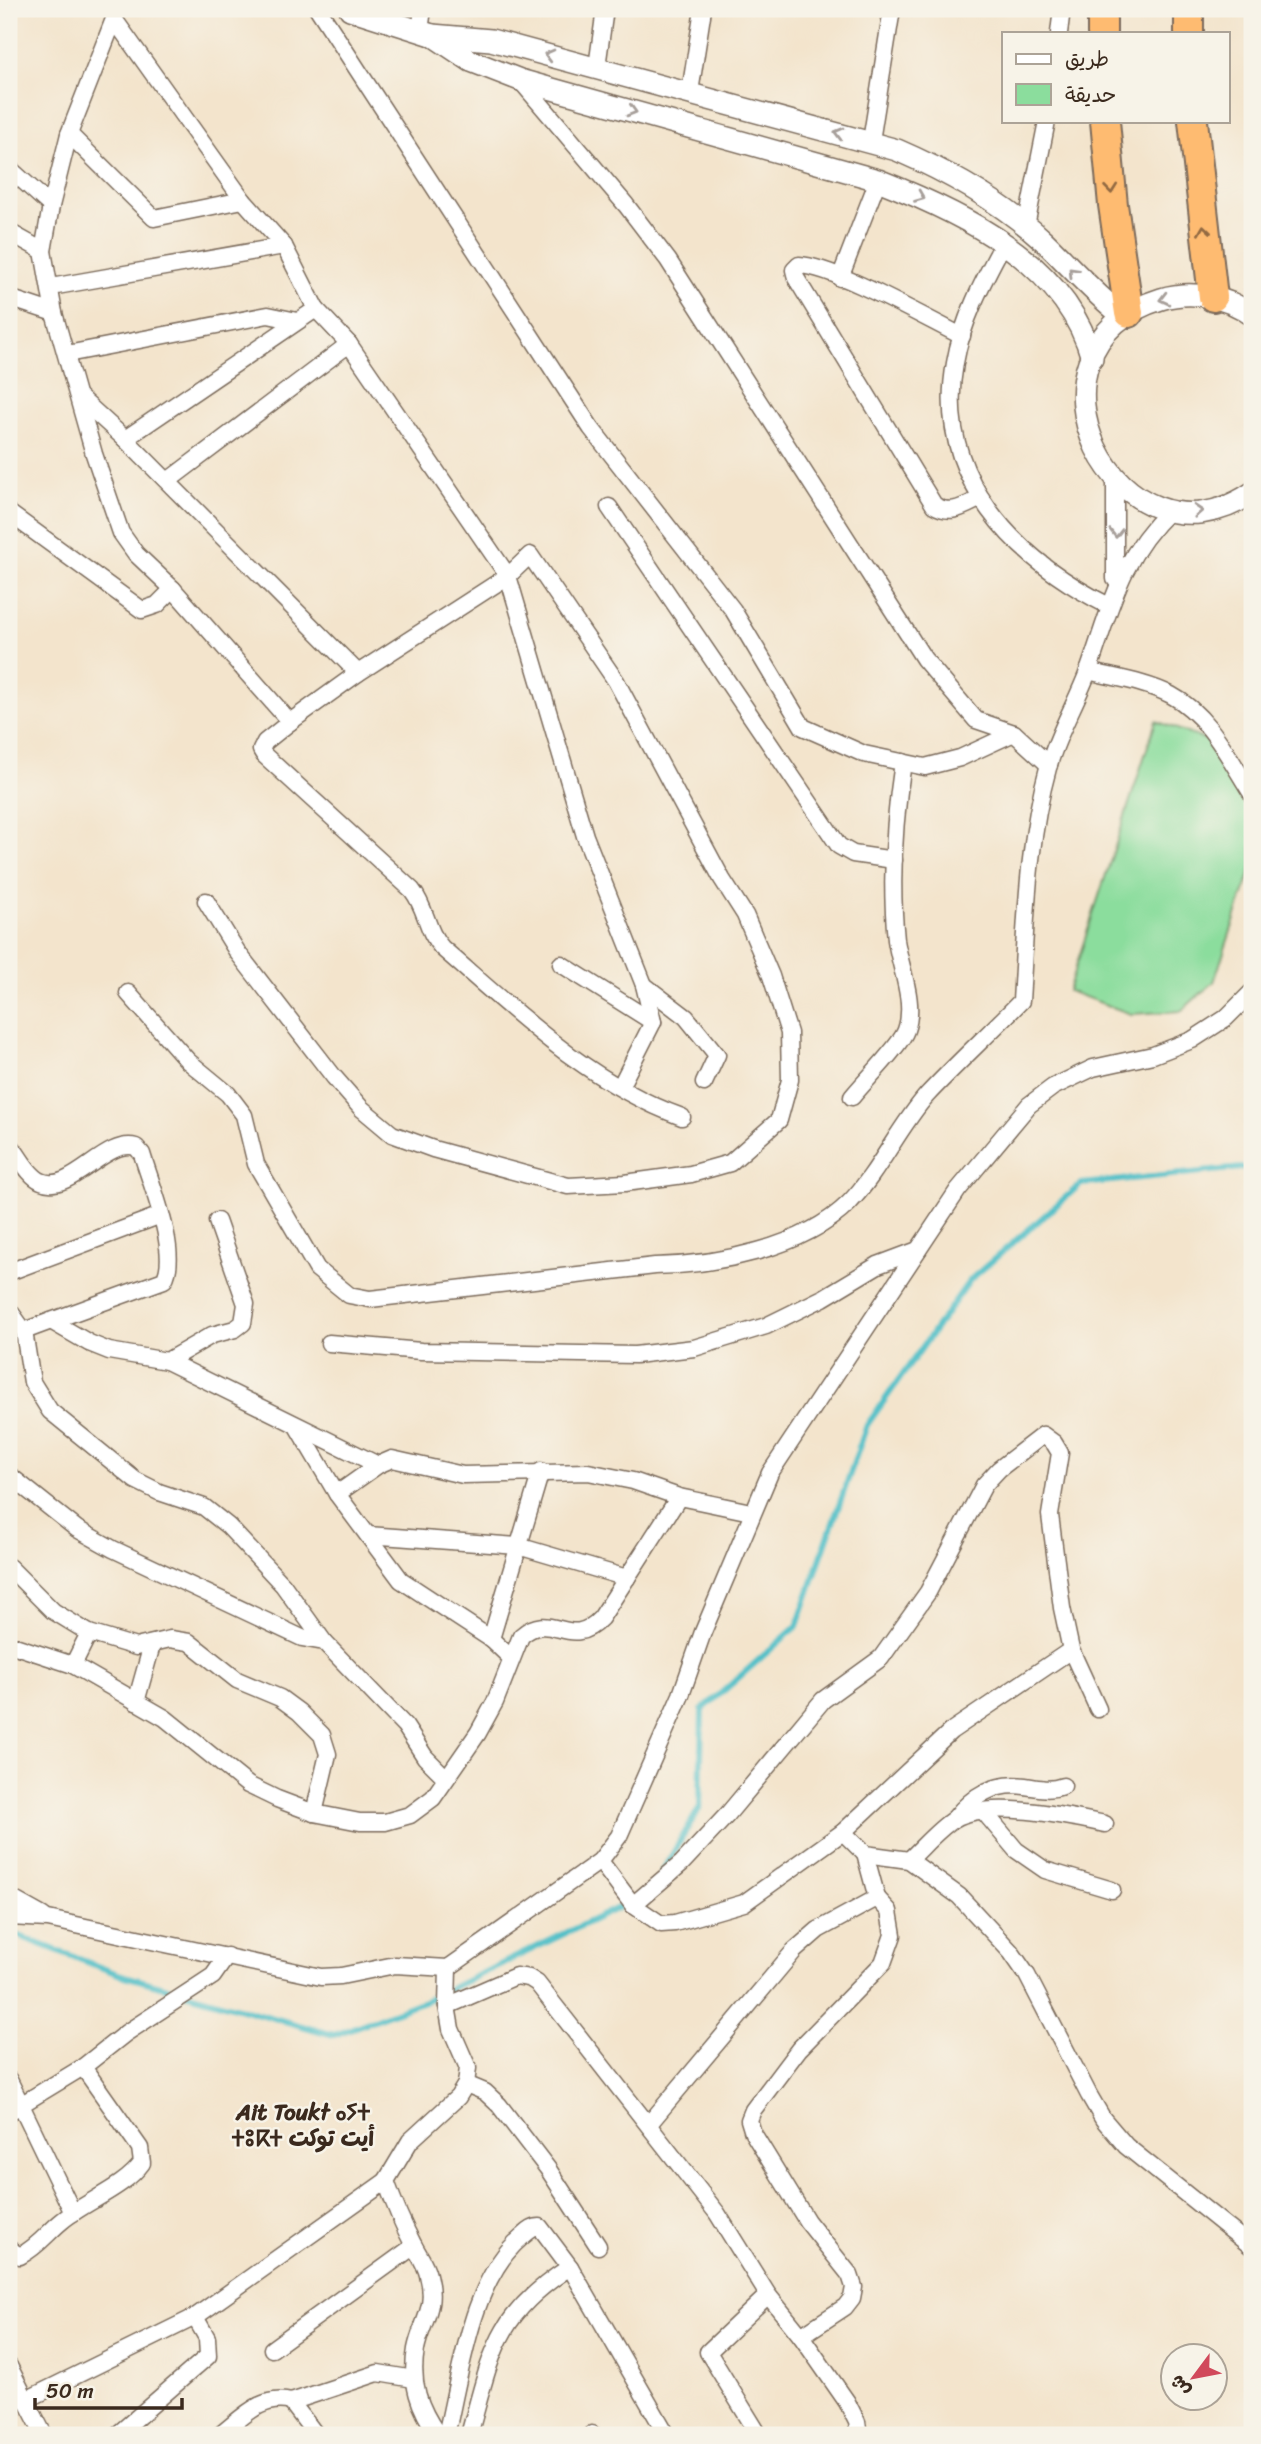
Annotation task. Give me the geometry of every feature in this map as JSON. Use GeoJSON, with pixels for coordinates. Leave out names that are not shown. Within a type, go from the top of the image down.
{"type":"FeatureCollection","features":[{"type":"Feature","properties":{"kind":"highway"},"geometry":{"type":"LineString","coordinates":[[1102,9],[1102,32]]}},
{"type":"Feature","properties":{"kind":"highway"},"geometry":{"type":"LineString","coordinates":[[1189,9],[1189,32]]}},
{"type":"Feature","properties":{"kind":"highway"},"geometry":{"type":"LineString","coordinates":[[1105,122],[1127,315]]}},
{"type":"Feature","properties":{"kind":"highway"},"geometry":{"type":"LineString","coordinates":[[1193,122],[1213,298]]}},
{"type":"Feature","properties":{"kind":"street"},"geometry":{"type":"LineString","coordinates":[[318,9],[590,428],[733,610],[803,727],[864,754],[925,767],[960,758],[1014,733]]}},
{"type":"Feature","properties":{"kind":"street"},"geometry":{"type":"LineString","coordinates":[[350,9],[426,33],[491,40],[871,141],[947,173],[974,188],[1026,226],[1127,315]]}},
{"type":"Feature","properties":{"kind":"street"},"geometry":{"type":"LineString","coordinates":[[423,9],[426,33]]}},
{"type":"Feature","properties":{"kind":"street"},"geometry":{"type":"LineString","coordinates":[[597,67],[605,9]]}},
{"type":"Feature","properties":{"kind":"street"},"geometry":{"type":"LineString","coordinates":[[690,92],[703,9]]}},
{"type":"Feature","properties":{"kind":"street"},"geometry":{"type":"LineString","coordinates":[[871,141],[892,9]]}},
{"type":"Feature","properties":{"kind":"street"},"geometry":{"type":"LineString","coordinates":[[1059,32],[1062,9]]}},
{"type":"Feature","properties":{"kind":"street"},"geometry":{"type":"LineString","coordinates":[[116,14],[69,134],[51,206],[43,251],[54,313],[94,454],[121,533],[136,554],[173,589],[290,722]]}},
{"type":"Feature","properties":{"kind":"street"},"geometry":{"type":"LineString","coordinates":[[116,14],[243,200],[284,246],[316,309],[349,344],[508,576],[585,836],[644,985],[653,1022],[620,1087]]}},
{"type":"Feature","properties":{"kind":"street"},"geometry":{"type":"LineString","coordinates":[[426,33],[489,69],[520,80],[878,180],[950,210],[1003,244],[1064,299],[1079,323],[1092,358]]}},
{"type":"Feature","properties":{"kind":"street"},"geometry":{"type":"LineString","coordinates":[[489,69],[482,57],[483,50],[491,40]]}},
{"type":"Feature","properties":{"kind":"street"},"geometry":{"type":"LineString","coordinates":[[520,80],[626,205],[668,260],[924,659],[976,720],[1014,733],[1049,765]]}},
{"type":"Feature","properties":{"kind":"street"},"geometry":{"type":"LineString","coordinates":[[1026,226],[1047,122]]}},
{"type":"Feature","properties":{"kind":"street"},"geometry":{"type":"LineString","coordinates":[[69,134],[154,219],[243,200]]}},
{"type":"Feature","properties":{"kind":"street"},"geometry":{"type":"LineString","coordinates":[[9,168],[51,206]]}},
{"type":"Feature","properties":{"kind":"street"},"geometry":{"type":"LineString","coordinates":[[840,278],[878,180]]}},
{"type":"Feature","properties":{"kind":"street"},"geometry":{"type":"LineString","coordinates":[[9,232],[43,251]]}},
{"type":"Feature","properties":{"kind":"street"},"geometry":{"type":"LineString","coordinates":[[1003,244],[980,289],[955,360],[952,411],[963,458],[981,498],[1003,530],[1037,563],[1109,606]]}},
{"type":"Feature","properties":{"kind":"street"},"geometry":{"type":"LineString","coordinates":[[51,287],[284,246]]}},
{"type":"Feature","properties":{"kind":"street"},"geometry":{"type":"LineString","coordinates":[[962,336],[807,265],[799,265],[794,271],[934,505],[948,511],[956,510],[981,498]]}},
{"type":"Feature","properties":{"kind":"street"},"geometry":{"type":"LineString","coordinates":[[1250,497],[1208,511],[1170,510],[1150,503],[1115,479],[1099,458],[1088,435],[1083,409],[1084,383],[1092,358],[1111,329],[1127,315],[1170,296],[1213,298],[1252,315]]}},
{"type":"Feature","properties":{"kind":"street"},"geometry":{"type":"LineString","coordinates":[[9,298],[54,313]]}},
{"type":"Feature","properties":{"kind":"street"},"geometry":{"type":"LineString","coordinates":[[125,439],[316,309]]}},
{"type":"Feature","properties":{"kind":"street"},"geometry":{"type":"LineString","coordinates":[[67,354],[268,315],[297,321]]}},
{"type":"Feature","properties":{"kind":"street"},"geometry":{"type":"LineString","coordinates":[[169,480],[349,344]]}},
{"type":"Feature","properties":{"kind":"street"},"geometry":{"type":"LineString","coordinates":[[79,397],[169,480],[358,673]]}},
{"type":"Feature","properties":{"kind":"street"},"geometry":{"type":"LineString","coordinates":[[1115,479],[1115,588]]}},
{"type":"Feature","properties":{"kind":"street"},"geometry":{"type":"LineString","coordinates":[[609,507],[838,846],[853,854],[894,860]]}},
{"type":"Feature","properties":{"kind":"street"},"geometry":{"type":"LineString","coordinates":[[128,993],[188,1061],[229,1094],[244,1115],[256,1164],[303,1249],[333,1285],[349,1295],[370,1299],[655,1266],[692,1265],[738,1256],[820,1225],[849,1203],[926,1097],[1021,1001],[1030,878],[1049,765],[1088,671],[1115,588],[1139,544],[1170,510]]}},
{"type":"Feature","properties":{"kind":"street"},"geometry":{"type":"LineString","coordinates":[[9,513],[142,610],[157,605],[173,589]]}},
{"type":"Feature","properties":{"kind":"street"},"geometry":{"type":"LineString","coordinates":[[206,901],[238,953],[334,1077],[361,1108],[392,1134],[433,1149],[568,1186],[664,1178],[730,1163],[779,1120],[790,1080],[789,1033],[771,976],[745,915],[715,867],[616,681],[530,555],[508,576],[358,673],[290,722],[265,742],[261,750],[412,890],[428,915],[431,937],[442,948],[562,1052],[620,1087],[682,1117]]}},
{"type":"Feature","properties":{"kind":"street"},"geometry":{"type":"LineString","coordinates":[[1088,671],[1159,690],[1192,709],[1210,730],[1252,794]]}},
{"type":"Feature","properties":{"kind":"street"},"geometry":{"type":"LineString","coordinates":[[852,1097],[906,1032],[910,1012],[897,940],[894,860],[894,820],[903,762]]}},
{"type":"Feature","properties":{"kind":"street"},"geometry":{"type":"LineString","coordinates":[[561,964],[653,1022]]}},
{"type":"Feature","properties":{"kind":"street"},"geometry":{"type":"LineString","coordinates":[[644,985],[686,1017],[717,1055],[704,1083]]}},
{"type":"Feature","properties":{"kind":"street"},"geometry":{"type":"LineString","coordinates":[[9,1917],[48,1919],[321,1976],[341,1976],[395,1965],[448,1968],[600,1861],[619,1836],[681,1695],[751,1513],[770,1473],[958,1190],[1029,1105],[1075,1075],[1113,1063],[1153,1055],[1192,1040],[1226,1018],[1252,992]]}},
{"type":"Feature","properties":{"kind":"street"},"geometry":{"type":"LineString","coordinates":[[9,1144],[39,1181],[50,1184],[62,1181],[120,1147],[136,1147],[142,1154],[161,1216],[170,1262],[164,1280],[24,1331]]}},
{"type":"Feature","properties":{"kind":"street"},"geometry":{"type":"LineString","coordinates":[[9,1272],[161,1216]]}},
{"type":"Feature","properties":{"kind":"street"},"geometry":{"type":"LineString","coordinates":[[167,1361],[212,1335],[235,1329],[243,1323],[247,1313],[217,1221]]}},
{"type":"Feature","properties":{"kind":"street"},"geometry":{"type":"LineString","coordinates":[[329,1343],[421,1351],[609,1354],[694,1348],[766,1326],[823,1298],[878,1265],[918,1250]]}},
{"type":"Feature","properties":{"kind":"street"},"geometry":{"type":"LineString","coordinates":[[9,1310],[24,1331],[32,1382],[50,1410],[135,1480],[159,1493],[204,1507],[228,1526],[283,1585],[324,1642],[405,1726],[425,1757],[446,1778]]}},
{"type":"Feature","properties":{"kind":"street"},"geometry":{"type":"LineString","coordinates":[[51,1321],[109,1351],[167,1361],[298,1428],[378,1465]]}},
{"type":"Feature","properties":{"kind":"street"},"geometry":{"type":"LineString","coordinates":[[298,1428],[337,1494],[401,1580],[491,1639],[511,1658]]}},
{"type":"Feature","properties":{"kind":"street"},"geometry":{"type":"LineString","coordinates":[[633,1905],[682,1863],[727,1815],[823,1700],[881,1658],[928,1592],[984,1485],[999,1469],[1043,1435],[1054,1443],[1060,1453],[1050,1515],[1071,1650],[1098,1709]]}},
{"type":"Feature","properties":{"kind":"street"},"geometry":{"type":"LineString","coordinates":[[337,1494],[378,1465],[392,1460],[463,1475],[541,1471],[588,1472],[633,1481],[679,1497],[751,1513]]}},
{"type":"Feature","properties":{"kind":"street"},"geometry":{"type":"LineString","coordinates":[[491,1639],[541,1471]]}},
{"type":"Feature","properties":{"kind":"street"},"geometry":{"type":"LineString","coordinates":[[9,1475],[77,1529],[113,1549],[302,1638],[324,1642]]}},
{"type":"Feature","properties":{"kind":"street"},"geometry":{"type":"LineString","coordinates":[[9,1644],[73,1665],[136,1702],[195,1740],[248,1785],[314,1813],[360,1822],[385,1822],[411,1815],[433,1798],[478,1733],[495,1702],[521,1636],[529,1629],[541,1625],[575,1632],[590,1630],[679,1497]]}},
{"type":"Feature","properties":{"kind":"street"},"geometry":{"type":"LineString","coordinates":[[368,1535],[519,1546],[627,1578]]}},
{"type":"Feature","properties":{"kind":"street"},"geometry":{"type":"LineString","coordinates":[[9,1567],[53,1611],[89,1633],[136,1647],[170,1639],[189,1643],[237,1680],[255,1690],[280,1698],[322,1735],[328,1754],[314,1813]]}},
{"type":"Feature","properties":{"kind":"street"},"geometry":{"type":"LineString","coordinates":[[73,1665],[89,1633]]}},
{"type":"Feature","properties":{"kind":"street"},"geometry":{"type":"LineString","coordinates":[[136,1702],[152,1645]]}},
{"type":"Feature","properties":{"kind":"street"},"geometry":{"type":"LineString","coordinates":[[600,1861],[633,1905],[661,1924],[675,1923],[744,1903],[844,1832],[951,1731],[1071,1650]]}},
{"type":"Feature","properties":{"kind":"street"},"geometry":{"type":"LineString","coordinates":[[909,1860],[954,1819],[967,1803],[985,1791],[1004,1785],[1049,1790],[1063,1786]]}},
{"type":"Feature","properties":{"kind":"street"},"geometry":{"type":"LineString","coordinates":[[954,1819],[985,1813],[1040,1811],[1105,1824]]}},
{"type":"Feature","properties":{"kind":"street"},"geometry":{"type":"LineString","coordinates":[[985,1813],[1016,1850],[1045,1870],[1112,1890]]}},
{"type":"Feature","properties":{"kind":"street"},"geometry":{"type":"LineString","coordinates":[[801,2336],[845,2307],[854,2287],[842,2263],[807,2221],[753,2133],[749,2120],[753,2110],[799,2049],[883,1963],[893,1936],[889,1911],[877,1898],[865,1854],[844,1832]]}},
{"type":"Feature","properties":{"kind":"street"},"geometry":{"type":"LineString","coordinates":[[865,1854],[909,1860],[959,1896],[1011,1952],[1027,1975],[1103,2119],[1126,2147],[1252,2247]]}},
{"type":"Feature","properties":{"kind":"street"},"geometry":{"type":"LineString","coordinates":[[9,1897],[48,1919]]}},
{"type":"Feature","properties":{"kind":"street"},"geometry":{"type":"LineString","coordinates":[[649,2124],[794,1951],[818,1930],[877,1898]]}},
{"type":"Feature","properties":{"kind":"street"},"geometry":{"type":"LineString","coordinates":[[15,2108],[83,2067],[126,2033],[213,1976],[227,1956]]}},
{"type":"Feature","properties":{"kind":"street"},"geometry":{"type":"LineString","coordinates":[[26,2400],[195,2317],[386,2181],[410,2141],[458,2097],[466,2084],[468,2068],[451,2029],[447,2006],[448,1968]]}},
{"type":"Feature","properties":{"kind":"street"},"geometry":{"type":"LineString","coordinates":[[447,2006],[516,1976],[529,1978],[543,1990],[717,2213],[768,2295],[801,2336],[847,2402],[857,2422],[859,2435]]}},
{"type":"Feature","properties":{"kind":"street"},"geometry":{"type":"LineString","coordinates":[[9,2249],[20,2256],[29,2251],[73,2213],[138,2169],[144,2155],[83,2067]]}},
{"type":"Feature","properties":{"kind":"street"},"geometry":{"type":"LineString","coordinates":[[9,2080],[15,2108],[73,2213]]}},
{"type":"Feature","properties":{"kind":"street"},"geometry":{"type":"LineString","coordinates":[[466,2084],[485,2092],[499,2105],[548,2169],[598,2246]]}},
{"type":"Feature","properties":{"kind":"street"},"geometry":{"type":"LineString","coordinates":[[386,2181],[395,2207],[428,2274],[432,2298],[427,2323],[416,2347],[414,2379],[416,2398],[438,2435]]}},
{"type":"Feature","properties":{"kind":"street"},"geometry":{"type":"LineString","coordinates":[[446,2435],[475,2316],[497,2263],[508,2249],[534,2227],[540,2227],[570,2267],[667,2435]]}},
{"type":"Feature","properties":{"kind":"street"},"geometry":{"type":"LineString","coordinates":[[272,2349],[414,2246]]}},
{"type":"Feature","properties":{"kind":"street"},"geometry":{"type":"LineString","coordinates":[[469,2435],[500,2336],[517,2309],[535,2290],[570,2267]]}},
{"type":"Feature","properties":{"kind":"street"},"geometry":{"type":"LineString","coordinates":[[759,2435],[708,2351],[768,2295]]}},
{"type":"Feature","properties":{"kind":"street"},"geometry":{"type":"LineString","coordinates":[[117,2435],[208,2356],[207,2338],[195,2317]]}},
{"type":"Feature","properties":{"kind":"street"},"geometry":{"type":"LineString","coordinates":[[9,2366],[44,2435]]}},
{"type":"Feature","properties":{"kind":"street"},"geometry":{"type":"LineString","coordinates":[[220,2435],[261,2403],[278,2398],[291,2402],[378,2373],[414,2379]]}},
{"type":"Feature","properties":{"kind":"street"},"geometry":{"type":"LineString","coordinates":[[291,2402],[316,2435]]}},
{"type":"Feature","properties":{"kind":"green space"},"geometry":{"type":"Polygon","coordinates":[[[1156,721],[1209,741],[1252,807],[1252,868],[1214,982],[1181,1011],[1131,1014],[1068,991],[1156,721]]]}},
{"type":"Feature","properties":{"kind":"waterway"},"geometry":{"type":"LineString","coordinates":[[662,1872],[700,1807],[702,1710],[797,1626],[867,1425],[970,1280],[1081,1184],[1252,1167]]}},
{"type":"Feature","properties":{"kind":"waterway"},"geometry":{"type":"LineString","coordinates":[[9,1932],[118,1974],[334,2035],[429,1999],[630,1902]]}},
{"type":"Feature","properties":{"kind":"district","name":"Ait Toukt ⴰⵢⵜ ⵜⵓⴽⵜ أيت توكت"},"geometry":{"type":"Point","coordinates":[303,2125]}}]}
